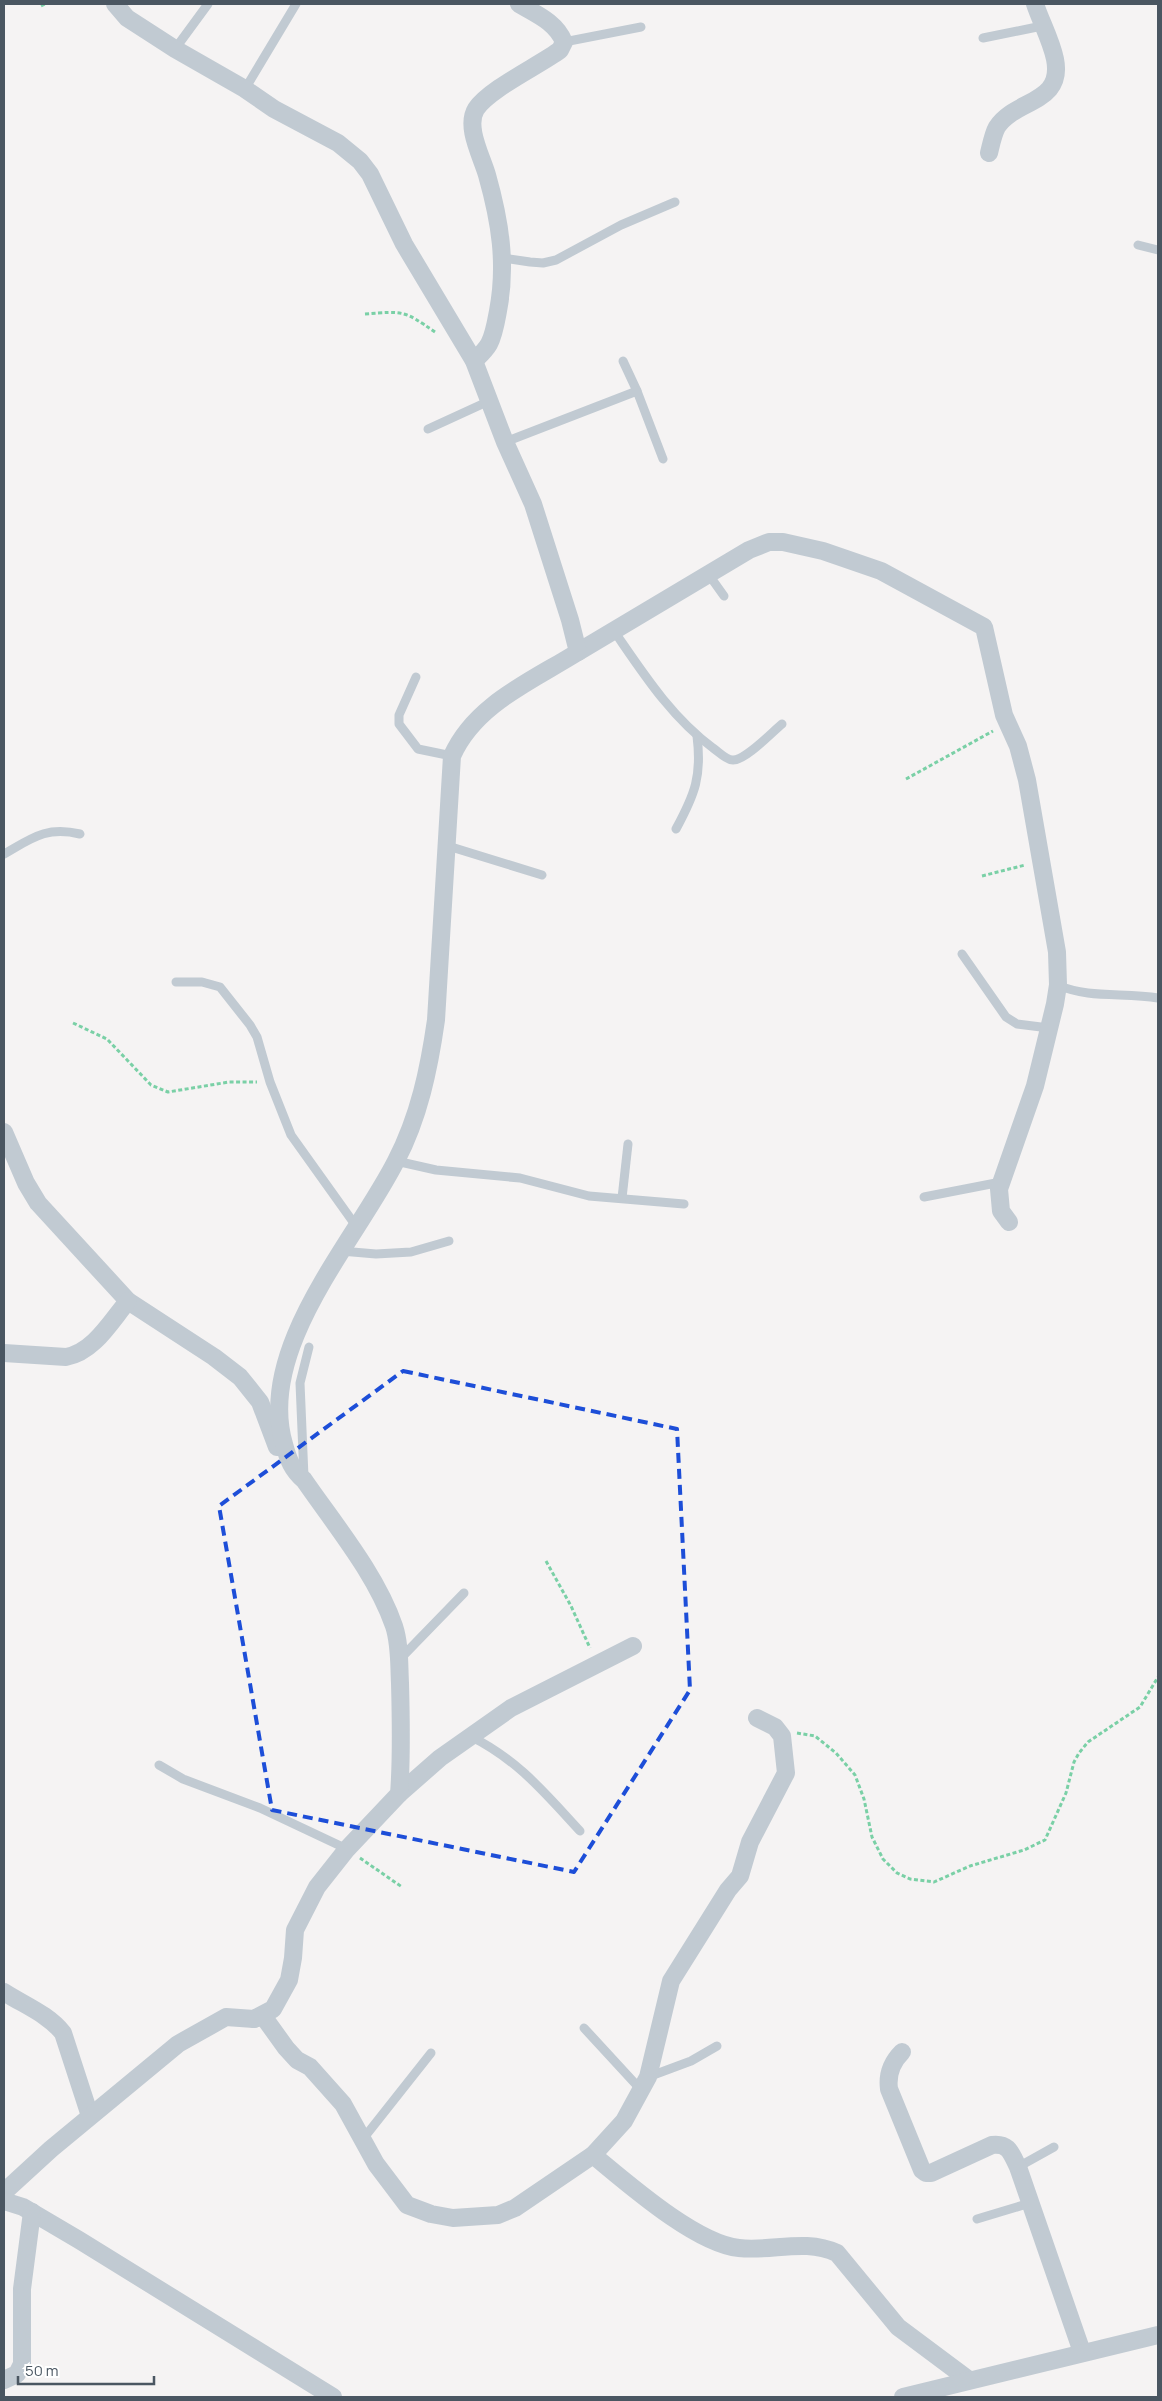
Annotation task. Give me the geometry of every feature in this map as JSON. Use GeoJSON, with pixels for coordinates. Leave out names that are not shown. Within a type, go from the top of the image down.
{"type":"FeatureCollection","features":[{"type":"Feature","properties":{"kind":"street"},"geometry":{"type":"LineString","coordinates":[[115,4],[127,18],[175,49],[245,89],[274,109],[338,143],[360,161],[370,174],[412,259],[474,361],[505,442],[533,504],[570,620],[578,652]]}},
{"type":"Feature","properties":{"kind":"street"},"geometry":{"type":"LineString","coordinates":[[474,361],[490,343],[503,286],[503,258],[499,221],[473,130],[475,111],[481,103],[499,90],[560,50],[564,42],[552,24],[519,4]]}},
{"type":"Feature","properties":{"kind":"street"},"geometry":{"type":"LineString","coordinates":[[989,153],[997,127],[1010,116],[1047,93],[1054,80],[1054,58],[1035,4]]}},
{"type":"Feature","properties":{"kind":"street"},"geometry":{"type":"LineString","coordinates":[[399,1794],[401,1717],[399,1660],[394,1628],[385,1607],[359,1560],[289,1460],[282,1437],[278,1407],[281,1383],[295,1333],[341,1251],[396,1161],[415,1115],[430,1064],[436,1020],[452,756],[458,742],[483,713],[499,700],[578,652],[749,550],[768,542],[799,544],[881,571],[984,627],[1007,723],[1018,746],[1025,772],[1057,952],[1058,985],[1035,1086],[1001,1182],[1000,1211],[1009,1222]]}},
{"type":"Feature","properties":{"kind":"street"},"geometry":{"type":"LineString","coordinates":[[4,1132],[26,1183],[38,1203],[128,1301],[214,1357],[240,1377],[260,1402],[278,1450],[300,1477]]}},
{"type":"Feature","properties":{"kind":"street"},"geometry":{"type":"LineString","coordinates":[[4,1353],[66,1357],[76,1355],[90,1346],[128,1301]]}},
{"type":"Feature","properties":{"kind":"street"},"geometry":{"type":"LineString","coordinates":[[254,2019],[273,2009],[283,1994],[293,1958],[295,1930],[317,1886],[347,1849],[419,1774],[510,1708],[633,1646]]}},
{"type":"Feature","properties":{"kind":"street"},"geometry":{"type":"LineString","coordinates":[[4,2192],[90,2116],[178,2044],[226,2017],[254,2019],[263,2016],[286,2048],[320,2077],[343,2104],[364,2139],[376,2164],[407,2205],[431,2214],[453,2218],[498,2215],[515,2208],[593,2155],[624,2121],[645,2084],[671,1982],[728,1890],[740,1876],[750,1842],[786,1773],[787,1765],[782,1736],[775,1727],[757,1718]]}},
{"type":"Feature","properties":{"kind":"street"},"geometry":{"type":"LineString","coordinates":[[4,1992],[56,2024],[62,2033],[90,2116]]}},
{"type":"Feature","properties":{"kind":"street"},"geometry":{"type":"LineString","coordinates":[[902,2052],[895,2059],[890,2071],[888,2078],[889,2089],[922,2170],[926,2173],[931,2173],[992,2145],[1002,2144],[1008,2147],[1018,2167],[1082,2352]]}},
{"type":"Feature","properties":{"kind":"street"},"geometry":{"type":"LineString","coordinates":[[593,2155],[643,2196],[720,2244],[739,2248],[811,2245],[827,2248],[837,2253],[898,2327],[957,2387]]}},
{"type":"Feature","properties":{"kind":"street"},"geometry":{"type":"LineString","coordinates":[[4,2201],[32,2212],[333,2397]]}},
{"type":"Feature","properties":{"kind":"street"},"geometry":{"type":"LineString","coordinates":[[4,2380],[17,2374],[22,2364],[22,2289],[32,2212]]}},
{"type":"Feature","properties":{"kind":"street"},"geometry":{"type":"LineString","coordinates":[[903,2397],[957,2387],[1082,2352],[1158,2334]]}},
{"type":"Feature","properties":{"kind":"lane"},"geometry":{"type":"LineString","coordinates":[[175,49],[208,4]]}},
{"type":"Feature","properties":{"kind":"lane"},"geometry":{"type":"LineString","coordinates":[[245,89],[296,4]]}},
{"type":"Feature","properties":{"kind":"lane"},"geometry":{"type":"LineString","coordinates":[[983,38],[1042,26]]}},
{"type":"Feature","properties":{"kind":"lane"},"geometry":{"type":"LineString","coordinates":[[564,42],[642,27]]}},
{"type":"Feature","properties":{"kind":"lane"},"geometry":{"type":"LineString","coordinates":[[503,258],[530,262],[556,260],[621,225],[675,202]]}},
{"type":"Feature","properties":{"kind":"lane"},"geometry":{"type":"LineString","coordinates":[[1138,245],[1158,250]]}},
{"type":"Feature","properties":{"kind":"lane"},"geometry":{"type":"LineString","coordinates":[[623,361],[637,391],[663,459]]}},
{"type":"Feature","properties":{"kind":"lane"},"geometry":{"type":"LineString","coordinates":[[505,442],[637,391]]}},
{"type":"Feature","properties":{"kind":"lane"},"geometry":{"type":"LineString","coordinates":[[428,429],[489,401]]}},
{"type":"Feature","properties":{"kind":"lane"},"geometry":{"type":"LineString","coordinates":[[709,575],[724,596]]}},
{"type":"Feature","properties":{"kind":"lane"},"geometry":{"type":"LineString","coordinates":[[614,631],[646,678],[680,720],[696,736],[726,758],[733,760],[742,758],[782,724]]}},
{"type":"Feature","properties":{"kind":"lane"},"geometry":{"type":"LineString","coordinates":[[416,677],[399,714],[399,724],[418,749],[452,756]]}},
{"type":"Feature","properties":{"kind":"lane"},"geometry":{"type":"LineString","coordinates":[[676,829],[693,798],[696,786],[699,767],[696,736]]}},
{"type":"Feature","properties":{"kind":"lane"},"geometry":{"type":"LineString","coordinates":[[4,854],[29,840],[53,830],[80,834]]}},
{"type":"Feature","properties":{"kind":"lane"},"geometry":{"type":"LineString","coordinates":[[448,846],[542,875]]}},
{"type":"Feature","properties":{"kind":"lane"},"geometry":{"type":"LineString","coordinates":[[962,954],[1006,1017],[1017,1024],[1049,1028]]}},
{"type":"Feature","properties":{"kind":"lane"},"geometry":{"type":"LineString","coordinates":[[176,982],[202,982],[220,987],[257,1037],[270,1082],[291,1135],[356,1226]]}},
{"type":"Feature","properties":{"kind":"lane"},"geometry":{"type":"LineString","coordinates":[[1058,985],[1073,992],[1137,994],[1158,998]]}},
{"type":"Feature","properties":{"kind":"lane"},"geometry":{"type":"LineString","coordinates":[[622,1198],[628,1144]]}},
{"type":"Feature","properties":{"kind":"lane"},"geometry":{"type":"LineString","coordinates":[[396,1161],[436,1170],[520,1178],[572,1193],[684,1204]]}},
{"type":"Feature","properties":{"kind":"lane"},"geometry":{"type":"LineString","coordinates":[[924,1197],[1001,1182]]}},
{"type":"Feature","properties":{"kind":"lane"},"geometry":{"type":"LineString","coordinates":[[341,1251],[376,1254],[411,1252],[449,1241]]}},
{"type":"Feature","properties":{"kind":"lane"},"geometry":{"type":"LineString","coordinates":[[300,1477],[300,1383],[309,1347]]}},
{"type":"Feature","properties":{"kind":"lane"},"geometry":{"type":"LineString","coordinates":[[399,1660],[464,1593]]}},
{"type":"Feature","properties":{"kind":"lane"},"geometry":{"type":"LineString","coordinates":[[470,1736],[503,1754],[519,1767],[580,1831]]}},
{"type":"Feature","properties":{"kind":"lane"},"geometry":{"type":"LineString","coordinates":[[159,1765],[183,1779],[260,1808],[347,1849]]}},
{"type":"Feature","properties":{"kind":"lane"},"geometry":{"type":"LineString","coordinates":[[584,2028],[645,2084],[692,2061],[717,2046]]}},
{"type":"Feature","properties":{"kind":"lane"},"geometry":{"type":"LineString","coordinates":[[364,2139],[431,2053]]}},
{"type":"Feature","properties":{"kind":"lane"},"geometry":{"type":"LineString","coordinates":[[1018,2167],[1054,2147]]}},
{"type":"Feature","properties":{"kind":"lane"},"geometry":{"type":"LineString","coordinates":[[977,2219],[1030,2203]]}},
{"type":"Feature","properties":{"kind":"path"},"geometry":{"type":"LineString","coordinates":[[365,314],[402,312],[410,315],[437,334]]}},
{"type":"Feature","properties":{"kind":"path"},"geometry":{"type":"LineString","coordinates":[[906,779],[1007,723]]}},
{"type":"Feature","properties":{"kind":"path"},"geometry":{"type":"LineString","coordinates":[[982,876],[1042,860]]}},
{"type":"Feature","properties":{"kind":"path"},"geometry":{"type":"LineString","coordinates":[[73,1023],[98,1033],[107,1039],[151,1085],[160,1090],[175,1091],[229,1082],[270,1082]]}},
{"type":"Feature","properties":{"kind":"path"},"geometry":{"type":"LineString","coordinates":[[546,1561],[572,1606],[597,1665]]}},
{"type":"Feature","properties":{"kind":"path"},"geometry":{"type":"LineString","coordinates":[[782,1736],[793,1732],[815,1736],[836,1753],[859,1782],[872,1836],[883,1858],[897,1873],[910,1879],[934,1882],[970,1866],[1024,1850],[1045,1840],[1066,1793],[1074,1762],[1079,1753],[1088,1742],[1140,1707],[1158,1677]]}},
{"type":"Feature","properties":{"kind":"path"},"geometry":{"type":"LineString","coordinates":[[347,1849],[402,1886]]}},
{"type":"Feature","properties":{"kind":"highlighted area"},"geometry":{"type":"Polygon","coordinates":[[[403,1371],[677,1429],[690,1690],[574,1872],[272,1810],[219,1506],[403,1371]]]}}]}
